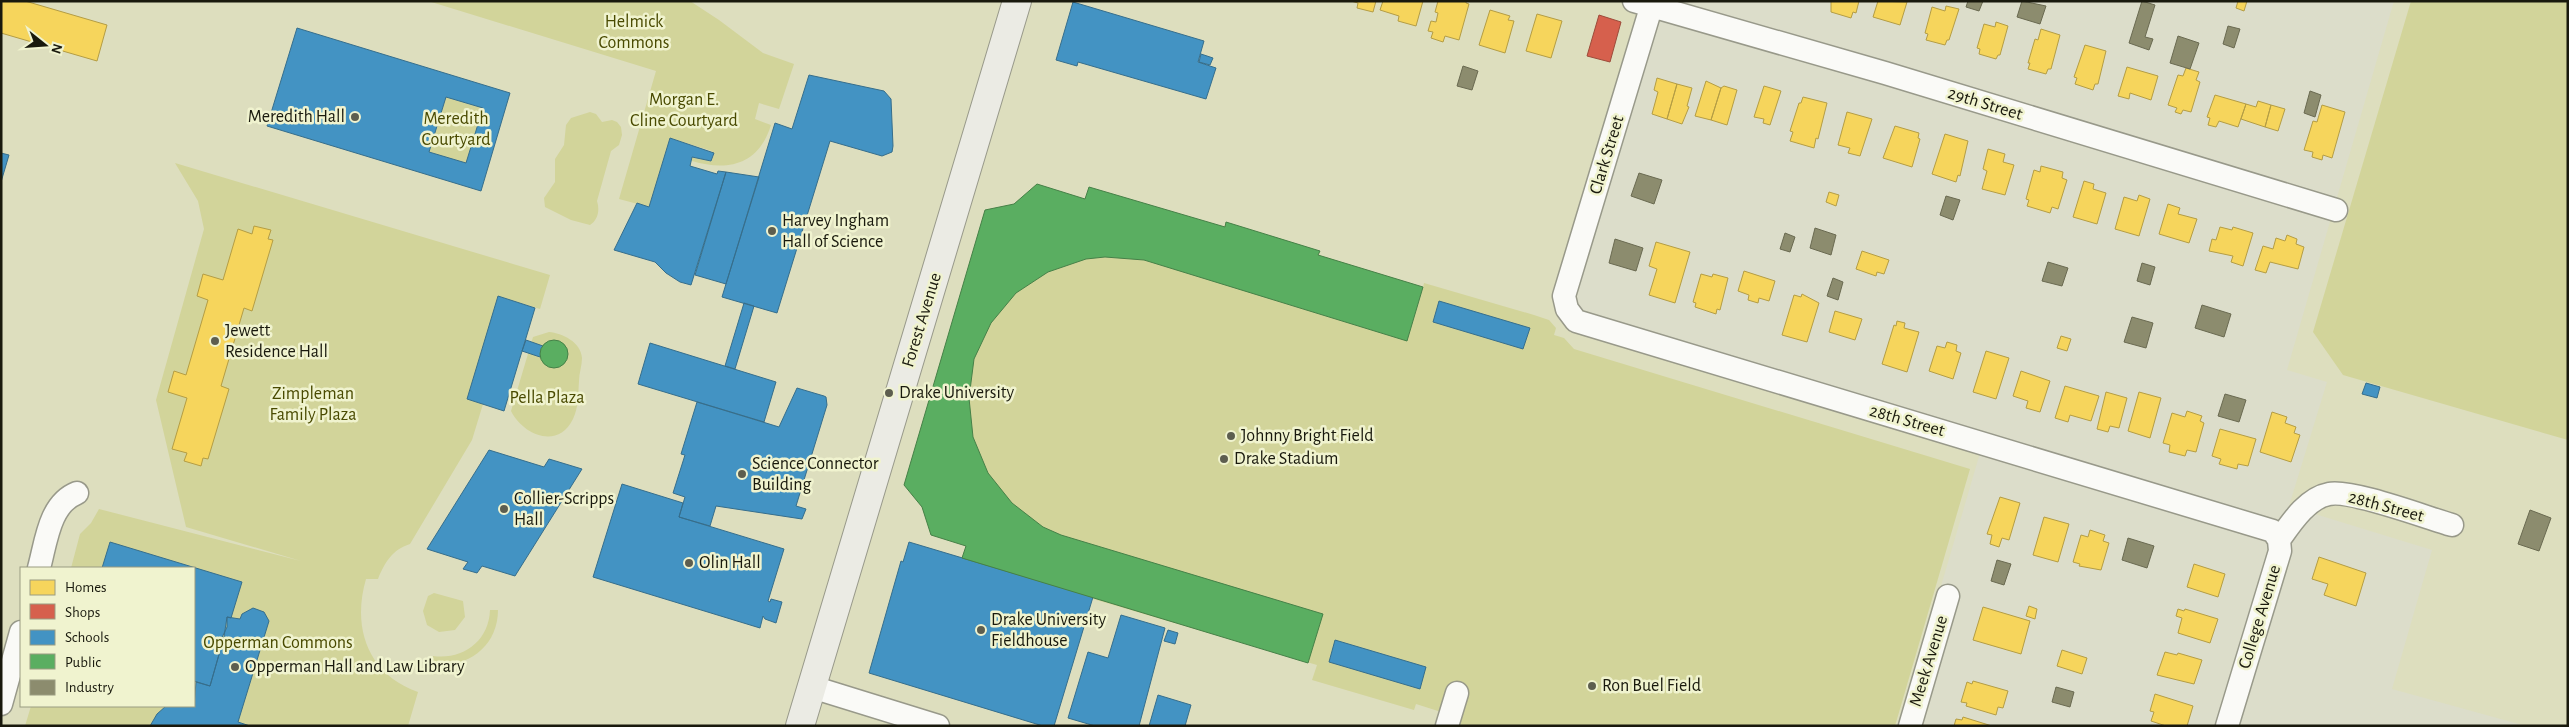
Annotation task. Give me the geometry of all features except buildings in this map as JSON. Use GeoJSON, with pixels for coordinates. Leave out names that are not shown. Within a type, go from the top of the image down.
{"type":"FeatureCollection","features":[{"type":"Feature","properties":{"kind":"main road","name":"Forest Avenue"},"geometry":{"type":"LineString","coordinates":[[800,726],[1017,1]]}},
{"type":"Feature","properties":{"kind":"street","name":"29th Street"},"geometry":{"type":"LineString","coordinates":[[1646,3],[1886,73],[2336,210]]}},
{"type":"Feature","properties":{"kind":"street","name":"Clark Street"},"geometry":{"type":"LineString","coordinates":[[1567,309],[1564,296],[1646,3]]}},
{"type":"Feature","properties":{"kind":"street","name":"28th Street"},"geometry":{"type":"LineString","coordinates":[[1567,309],[1576,321],[1850,405],[2251,523]]}},
{"type":"Feature","properties":{"kind":"street"},"geometry":{"type":"LineString","coordinates":[[39,567],[56,512],[66,498],[77,494]]}},
{"type":"Feature","properties":{"kind":"street","name":"28th Street"},"geometry":{"type":"LineString","coordinates":[[2279,540],[2295,517],[2308,505],[2328,494],[2350,494],[2452,525]]}},
{"type":"Feature","properties":{"kind":"street","name":"College Avenue"},"geometry":{"type":"LineString","coordinates":[[2227,726],[2280,551],[2279,540],[2273,530],[2251,523]]}},
{"type":"Feature","properties":{"kind":"street","name":"Meek Avenue"},"geometry":{"type":"LineString","coordinates":[[1910,726],[1948,596]]}},
{"type":"Feature","properties":{"kind":"street"},"geometry":{"type":"LineString","coordinates":[[1,704],[20,636]]}},
{"type":"Feature","properties":{"kind":"street"},"geometry":{"type":"LineString","coordinates":[[812,686],[938,726]]}},
{"type":"Feature","properties":{"kind":"street"},"geometry":{"type":"LineString","coordinates":[[1447,726],[1457,693]]}},
{"type":"Feature","properties":{"kind":"shaded area","name":"Drake University"},"geometry":{"type":"Polygon","coordinates":[[[1,1],[1653,1],[1558,319],[1575,333],[1980,453],[1900,726],[1,726],[1,1]]]}},
{"type":"Feature","properties":{"kind":"shaded area"},"geometry":{"type":"Polygon","coordinates":[[[2394,1],[2568,1],[2568,726],[2526,726],[2392,689],[2432,550],[2289,506],[2327,382],[2287,370],[2394,1]]]}},
{"type":"Feature","properties":{"kind":"green space"},"geometry":{"type":"Polygon","coordinates":[[[428,1],[690,1],[763,53],[794,64],[779,109],[759,103],[755,119],[771,125],[759,149],[741,162],[718,166],[692,161],[692,157],[711,161],[714,155],[712,151],[670,138],[649,207],[619,199],[656,71],[428,1]]]}},
{"type":"Feature","properties":{"kind":"green space"},"geometry":{"type":"Polygon","coordinates":[[[2411,1],[2568,1],[2568,440],[2343,375],[2313,332],[2411,1]]]}},
{"type":"Feature","properties":{"kind":"green space","name":"Meredith Courtyard"},"geometry":{"type":"Polygon","coordinates":[[[446,97],[483,108],[466,163],[429,152],[446,97]]]}},
{"type":"Feature","properties":{"kind":"green space"},"geometry":{"type":"Polygon","coordinates":[[[590,112],[596,114],[602,122],[612,120],[617,122],[621,127],[622,135],[619,145],[611,151],[597,201],[598,214],[590,225],[571,220],[545,207],[544,198],[555,182],[555,159],[564,145],[566,125],[571,118],[590,112]]]}},
{"type":"Feature","properties":{"kind":"green space","name":"Zimpleman Family Plaza"},"geometry":{"type":"Polygon","coordinates":[[[175,163],[550,275],[540,309],[498,297],[467,399],[483,404],[472,440],[410,544],[398,550],[390,557],[378,579],[366,579],[361,614],[363,631],[368,647],[375,661],[386,674],[418,692],[408,726],[25,726],[31,707],[195,707],[195,567],[71,567],[80,534],[91,523],[99,509],[301,561],[186,527],[156,400],[204,229],[198,201],[175,163]]]}},
{"type":"Feature","properties":{"kind":"green space","name":"Drake Stadium"},"geometry":{"type":"Polygon","coordinates":[[[1037,184],[1085,199],[1089,187],[1224,227],[1226,222],[1320,251],[1319,255],[1423,287],[1424,283],[1534,315],[1549,320],[1556,328],[1554,335],[1564,338],[1574,349],[1970,469],[1895,726],[1455,726],[1457,717],[1416,704],[1414,710],[1312,680],[1317,665],[962,558],[966,546],[931,535],[922,507],[904,485],[985,210],[1014,204],[1037,184]]]}},
{"type":"Feature","properties":{"kind":"green space","name":"Pella Plaza"},"geometry":{"type":"Polygon","coordinates":[[[549,332],[560,334],[570,339],[578,347],[582,358],[577,405],[573,419],[567,429],[559,434],[541,436],[524,427],[516,420],[511,411],[533,337],[549,332]]]}},
{"type":"Feature","properties":{"kind":"green space"},"geometry":{"type":"Polygon","coordinates":[[[434,593],[463,601],[465,617],[455,630],[439,632],[427,625],[423,611],[428,596],[434,593]]]}},
{"type":"Feature","properties":{"kind":"green space"},"geometry":{"type":"Polygon","coordinates":[[[490,610],[498,610],[497,623],[486,645],[478,653],[456,663],[444,665],[431,664],[433,656],[454,655],[472,646],[485,631],[490,610]]]}},
{"type":"Feature","properties":{"kind":"place","name":"Meredith Hall"},"geometry":{"type":"Point","coordinates":[355,117]}},
{"type":"Feature","properties":{"kind":"place","name":"Harvey Ingham Hall of Science"},"geometry":{"type":"Point","coordinates":[772,231]}},
{"type":"Feature","properties":{"kind":"place","name":"Jewett Residence Hall"},"geometry":{"type":"Point","coordinates":[215,341]}},
{"type":"Feature","properties":{"kind":"place","name":"Drake University"},"geometry":{"type":"Point","coordinates":[889,393]}},
{"type":"Feature","properties":{"kind":"place","name":"Johnny Bright Field"},"geometry":{"type":"Point","coordinates":[1231,436]}},
{"type":"Feature","properties":{"kind":"place","name":"Drake Stadium"},"geometry":{"type":"Point","coordinates":[1224,459]}},
{"type":"Feature","properties":{"kind":"place","name":"Science Connector Building"},"geometry":{"type":"Point","coordinates":[742,474]}},
{"type":"Feature","properties":{"kind":"place","name":"Collier-Scripps Hall"},"geometry":{"type":"Point","coordinates":[504,509]}},
{"type":"Feature","properties":{"kind":"place","name":"Olin Hall"},"geometry":{"type":"Point","coordinates":[689,563]}},
{"type":"Feature","properties":{"kind":"place","name":"Drake University Fieldhouse"},"geometry":{"type":"Point","coordinates":[981,630]}},
{"type":"Feature","properties":{"kind":"place","name":"Opperman Hall and Law Library"},"geometry":{"type":"Point","coordinates":[235,667]}},
{"type":"Feature","properties":{"kind":"place","name":"Ron Buel Field"},"geometry":{"type":"Point","coordinates":[1592,686]}},
{"type":"Feature","properties":{"kind":"park label","name":"Helmick Commons"},"geometry":{"type":"Point","coordinates":[634,32]}},
{"type":"Feature","properties":{"kind":"park label","name":"Morgan E. Cline Courtyard"},"geometry":{"type":"Point","coordinates":[684,110]}},
{"type":"Feature","properties":{"kind":"park label","name":"Opperman Commons"},"geometry":{"type":"Point","coordinates":[278,643]}}]}
